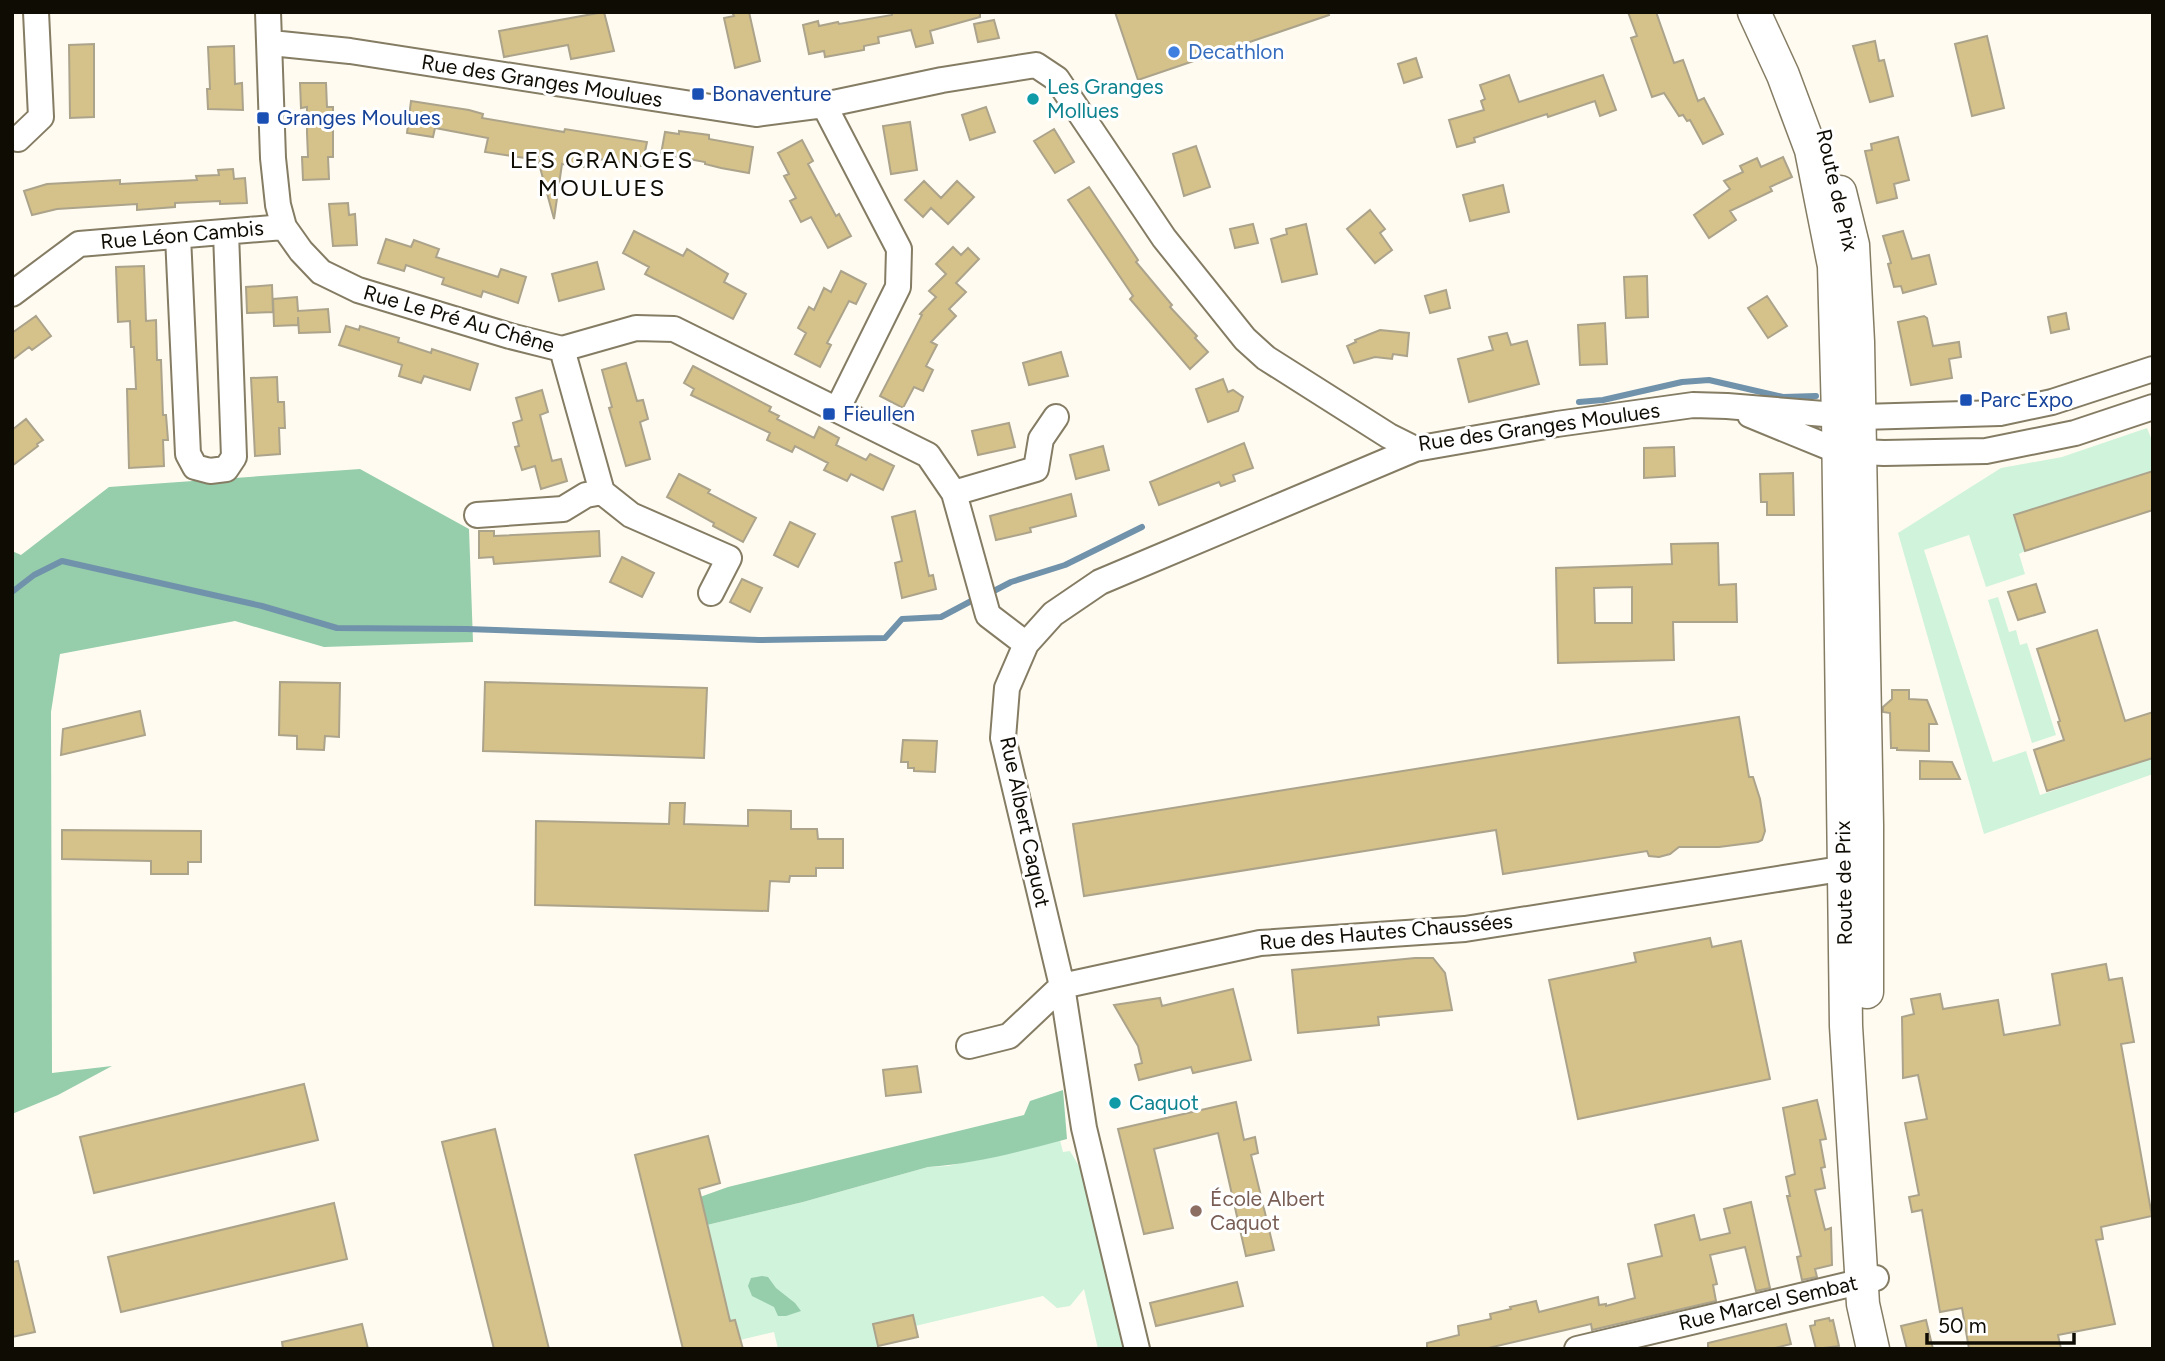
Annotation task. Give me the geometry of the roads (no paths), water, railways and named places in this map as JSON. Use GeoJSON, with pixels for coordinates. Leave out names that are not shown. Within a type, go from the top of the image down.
{"type":"FeatureCollection","features":[{"type":"Feature","properties":{"kind":"main road","name":"Route de Prix"},"geometry":{"type":"LineString","coordinates":[[1754,12],[1783,75],[1811,150],[1834,266],[1849,416]]}},
{"type":"Feature","properties":{"kind":"main road","name":"Route de Prix"},"geometry":{"type":"LineString","coordinates":[[1777,12],[1799,61],[1826,135],[1853,245],[1849,452],[1855,867],[1846,1026],[1869,1279],[1887,1349]]}},
{"type":"Feature","properties":{"kind":"main road","name":"Route de Prix"},"geometry":{"type":"LineString","coordinates":[[1869,1279],[1864,1312],[1873,1349]]}},
{"type":"Feature","properties":{"kind":"street"},"geometry":{"type":"LineString","coordinates":[[18,139],[41,117],[36,12]]}},
{"type":"Feature","properties":{"kind":"street","name":"Rue Le Pré Au Chêne"},"geometry":{"type":"LineString","coordinates":[[268,12],[273,158],[278,205],[284,227],[301,251],[321,272],[358,290],[562,349],[636,328],[674,329],[928,455],[954,493],[988,615],[1026,644]]}},
{"type":"Feature","properties":{"kind":"street","name":"Rue des Granges Moulues"},"geometry":{"type":"LineString","coordinates":[[271,43],[350,51],[756,114],[1036,65],[1057,79],[1164,238],[1245,339],[1266,358],[1389,436],[1415,449],[1558,424],[1693,405],[1849,416],[2000,413],[2052,402],[2153,369]]}},
{"type":"Feature","properties":{"kind":"street"},"geometry":{"type":"LineString","coordinates":[[824,104],[899,249],[898,287],[837,410]]}},
{"type":"Feature","properties":{"kind":"street","name":"Rue Léon Cambis"},"geometry":{"type":"LineString","coordinates":[[12,294],[79,244],[284,227]]}},
{"type":"Feature","properties":{"kind":"street"},"geometry":{"type":"LineString","coordinates":[[177,236],[188,454],[195,467],[210,471],[226,469],[234,457],[226,232]]}},
{"type":"Feature","properties":{"kind":"street"},"geometry":{"type":"LineString","coordinates":[[562,349],[602,492],[631,515],[729,558],[711,593]]}},
{"type":"Feature","properties":{"kind":"street","name":"Rue des Granges Moulues"},"geometry":{"type":"LineString","coordinates":[[1727,406],[1849,452]]}},
{"type":"Feature","properties":{"kind":"street"},"geometry":{"type":"LineString","coordinates":[[1849,452],[1986,451],[2075,433],[2153,407]]}},
{"type":"Feature","properties":{"kind":"street"},"geometry":{"type":"LineString","coordinates":[[954,493],[1036,470],[1041,439],[1056,417]]}},
{"type":"Feature","properties":{"kind":"street","name":"Rue Albert Caquot"},"geometry":{"type":"LineString","coordinates":[[1137,1349],[1084,1128],[1062,985],[1003,738],[1007,688],[1026,644],[1053,614],[1100,582],[1415,449]]}},
{"type":"Feature","properties":{"kind":"street"},"geometry":{"type":"LineString","coordinates":[[477,515],[563,509],[586,495],[602,492]]}},
{"type":"Feature","properties":{"kind":"street","name":"Rue des Hautes Chaussées"},"geometry":{"type":"LineString","coordinates":[[1062,985],[1260,943],[1465,929],[1855,867]]}},
{"type":"Feature","properties":{"kind":"street"},"geometry":{"type":"LineString","coordinates":[[969,1046],[1009,1036],[1062,985]]}},
{"type":"Feature","properties":{"kind":"street","name":"Rue Marcel Sembat"},"geometry":{"type":"LineString","coordinates":[[1577,1349],[1869,1279]]}},
{"type":"Feature","properties":{"kind":"waterway"},"geometry":{"type":"LineString","coordinates":[[1579,402],[1603,400],[1682,382],[1709,380],[1783,397],[1816,396]]}},
{"type":"Feature","properties":{"kind":"waterway"},"geometry":{"type":"LineString","coordinates":[[990,593],[1011,582],[1065,565],[1142,527]]}},
{"type":"Feature","properties":{"kind":"waterway"},"geometry":{"type":"LineString","coordinates":[[12,592],[34,575],[62,561],[262,606],[337,628],[467,629],[759,640],[885,638],[902,619],[941,617],[975,599]]}},
{"type":"Feature","properties":{"kind":"place","name":"Decathlon"},"geometry":{"type":"Point","coordinates":[1174,52]}},
{"type":"Feature","properties":{"kind":"place","name":"Bonaventure"},"geometry":{"type":"Point","coordinates":[698,94]}},
{"type":"Feature","properties":{"kind":"place","name":"Les Granges Mollues"},"geometry":{"type":"Point","coordinates":[1033,99]}},
{"type":"Feature","properties":{"kind":"place","name":"Granges Moulues"},"geometry":{"type":"Point","coordinates":[263,118]}},
{"type":"Feature","properties":{"kind":"place","name":"Parc Expo"},"geometry":{"type":"Point","coordinates":[1966,400]}},
{"type":"Feature","properties":{"kind":"place","name":"Fieullen"},"geometry":{"type":"Point","coordinates":[829,414]}},
{"type":"Feature","properties":{"kind":"place","name":"Caquot"},"geometry":{"type":"Point","coordinates":[1115,1103]}},
{"type":"Feature","properties":{"kind":"place","name":"École Albert Caquot"},"geometry":{"type":"Point","coordinates":[1196,1211]}},
{"type":"Feature","properties":{"kind":"district","name":"LES GRANGES MOULUES"},"geometry":{"type":"Point","coordinates":[602,174]}}]}
